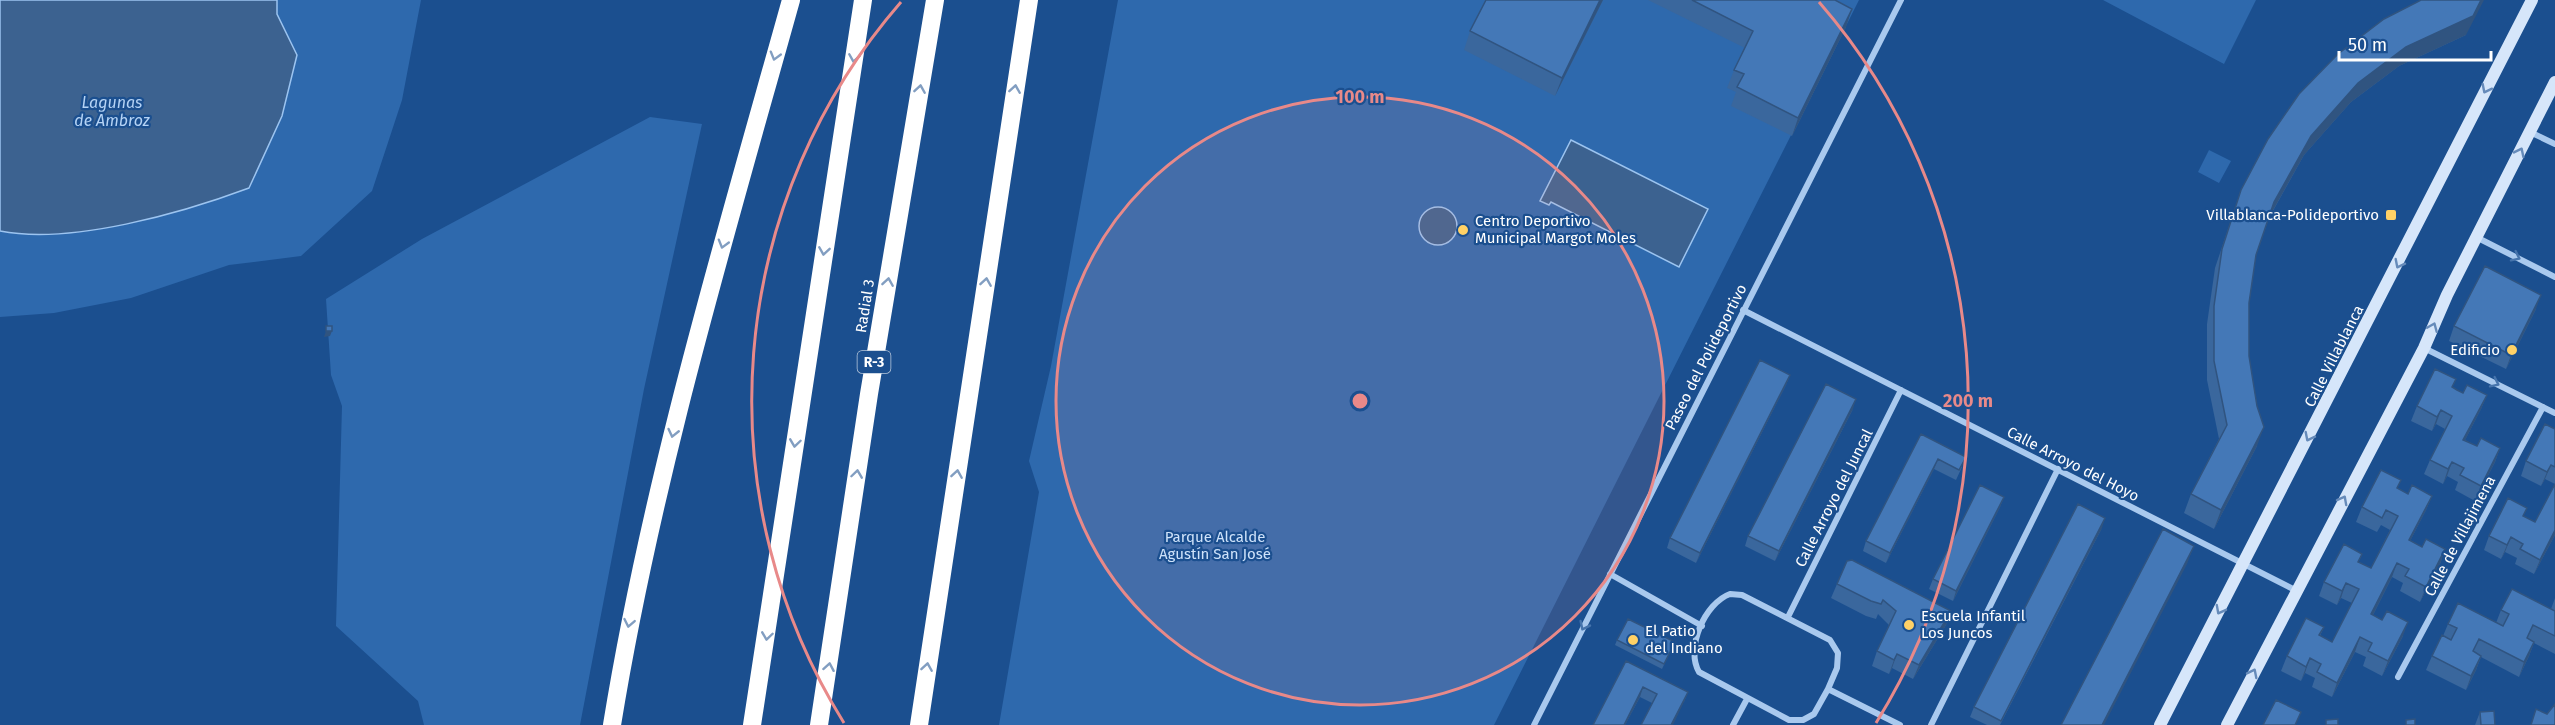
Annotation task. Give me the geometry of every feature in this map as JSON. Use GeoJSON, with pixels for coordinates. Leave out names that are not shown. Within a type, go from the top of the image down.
{"type":"FeatureCollection","features":[{"type":"Feature","properties":{"kind":"highway"},"geometry":{"type":"LineString","coordinates":[[612,725],[629,621],[687,370],[791,0]]}},
{"type":"Feature","properties":{"kind":"highway"},"geometry":{"type":"LineString","coordinates":[[752,725],[863,0]]}},
{"type":"Feature","properties":{"kind":"highway","name":"Radial 3"},"geometry":{"type":"LineString","coordinates":[[819,725],[869,394],[934,0]]}},
{"type":"Feature","properties":{"kind":"highway"},"geometry":{"type":"LineString","coordinates":[[919,725],[1029,0]]}},
{"type":"Feature","properties":{"kind":"main road","name":"Calle Villablanca"},"geometry":{"type":"LineString","coordinates":[[2160,725],[2245,564],[2532,0]]}},
{"type":"Feature","properties":{"kind":"main road"},"geometry":{"type":"LineString","coordinates":[[2227,725],[2295,590],[2424,348],[2447,295],[2478,238],[2555,81]]}},
{"type":"Feature","properties":{"kind":"street","name":"Paseo del Polideportivo"},"geometry":{"type":"LineString","coordinates":[[1534,725],[1901,0]]}},
{"type":"Feature","properties":{"kind":"street"},"geometry":{"type":"LineString","coordinates":[[2530,132],[2555,144]]}},
{"type":"Feature","properties":{"kind":"street"},"geometry":{"type":"LineString","coordinates":[[2478,238],[2555,277]]}},
{"type":"Feature","properties":{"kind":"street","name":"Calle Arroyo del Hoyo"},"geometry":{"type":"LineString","coordinates":[[1743,310],[2295,590]]}},
{"type":"Feature","properties":{"kind":"street"},"geometry":{"type":"LineString","coordinates":[[2424,348],[2555,413]]}},
{"type":"Feature","properties":{"kind":"street","name":"Calle Arroyo del Juncal"},"geometry":{"type":"LineString","coordinates":[[1788,617],[1901,390]]}},
{"type":"Feature","properties":{"kind":"street","name":"Calle de Villajimena"},"geometry":{"type":"LineString","coordinates":[[2398,676],[2543,407]]}},
{"type":"Feature","properties":{"kind":"street"},"geometry":{"type":"LineString","coordinates":[[1931,725],[2058,469]]}},
{"type":"Feature","properties":{"kind":"street"},"geometry":{"type":"LineString","coordinates":[[1610,574],[1702,626]]}},
{"type":"Feature","properties":{"kind":"street"},"geometry":{"type":"LineString","coordinates":[[1730,594],[1742,595],[1788,617],[1830,640],[1838,653],[1837,668],[1828,688],[1814,714],[1803,720],[1789,720],[1747,699],[1699,672],[1694,663],[1693,651],[1702,626],[1718,598],[1730,594]]}},
{"type":"Feature","properties":{"kind":"street"},"geometry":{"type":"LineString","coordinates":[[1828,688],[1900,725]]}},
{"type":"Feature","properties":{"kind":"street"},"geometry":{"type":"LineString","coordinates":[[1733,725],[1747,699]]}},
{"type":"Feature","properties":{"kind":"green space"},"geometry":{"type":"Polygon","coordinates":[[[277,0],[421,0],[402,100],[372,191],[301,256],[229,265],[131,298],[54,313],[0,317],[0,231],[59,234],[92,230],[159,216],[249,188],[297,55],[277,14],[277,0]]]}},
{"type":"Feature","properties":{"kind":"green space","name":"Parque Alcalde Agustín San José"},"geometry":{"type":"Polygon","coordinates":[[[1118,0],[1859,0],[1494,725],[999,725],[1039,492],[1029,461],[1051,366],[1118,0]]]}},
{"type":"Feature","properties":{"kind":"green space"},"geometry":{"type":"Polygon","coordinates":[[[2103,0],[2256,0],[2224,64],[2103,0]]]}},
{"type":"Feature","properties":{"kind":"green space"},"geometry":{"type":"Polygon","coordinates":[[[650,117],[702,124],[644,389],[580,725],[424,725],[418,701],[336,626],[342,406],[331,375],[326,299],[422,239],[650,117]]]}},
{"type":"Feature","properties":{"kind":"green space"},"geometry":{"type":"Polygon","coordinates":[[[2209,150],[2231,161],[2219,183],[2198,172],[2209,150]]]}},
{"type":"Feature","properties":{"kind":"water","name":"Lagunas de Ambroz"},"geometry":{"type":"Polygon","coordinates":[[[0,0],[277,0],[277,14],[297,55],[282,116],[249,188],[159,216],[92,230],[59,234],[0,231],[0,0]]]}},
{"type":"Feature","properties":{"kind":"water"},"geometry":{"type":"Polygon","coordinates":[[[1571,140],[1708,209],[1679,267],[1551,202],[1549,205],[1540,201],[1571,140]]]}},
{"type":"Feature","properties":{"kind":"water"},"geometry":{"type":"Polygon","coordinates":[[[1438,207],[1452,212],[1457,226],[1452,240],[1438,245],[1424,240],[1419,226],[1424,212],[1438,207]]]}},
{"type":"Feature","properties":{"kind":"building"},"geometry":{"type":"Polygon","coordinates":[[[1486,0],[1600,0],[1562,78],[1470,31],[1486,0]]]}},
{"type":"Feature","properties":{"kind":"building"},"geometry":{"type":"Polygon","coordinates":[[[1692,0],[1835,0],[1852,9],[1798,118],[1737,87],[1744,74],[1734,70],[1753,31],[1692,0]]]}},
{"type":"Feature","properties":{"kind":"building"},"geometry":{"type":"Polygon","coordinates":[[[2421,0],[2481,0],[2473,16],[2406,47],[2358,83],[2311,136],[2274,202],[2256,255],[2249,303],[2249,356],[2257,406],[2264,427],[2221,510],[2191,494],[2227,425],[2214,361],[2214,306],[2222,249],[2241,190],[2268,139],[2299,94],[2338,54],[2384,19],[2421,0]]]}},
{"type":"Feature","properties":{"kind":"building"},"geometry":{"type":"Polygon","coordinates":[[[2485,266],[2541,295],[2511,355],[2454,326],[2485,266]]]}},
{"type":"Feature","properties":{"kind":"building"},"geometry":{"type":"Polygon","coordinates":[[[326,326],[332,326],[332,331],[326,331],[326,326]]]}},
{"type":"Feature","properties":{"kind":"building"},"geometry":{"type":"Polygon","coordinates":[[[1760,360],[1790,375],[1700,553],[1670,538],[1760,360]]]}},
{"type":"Feature","properties":{"kind":"building"},"geometry":{"type":"Polygon","coordinates":[[[2435,369],[2456,379],[2452,387],[2463,393],[2467,385],[2487,395],[2463,440],[2477,446],[2481,438],[2500,448],[2481,486],[2460,475],[2464,468],[2452,462],[2448,469],[2430,460],[2452,416],[2441,410],[2437,417],[2417,406],[2435,369]]]}},
{"type":"Feature","properties":{"kind":"building"},"geometry":{"type":"Polygon","coordinates":[[[1826,384],[1856,399],[1779,551],[1748,536],[1826,384]]]}},
{"type":"Feature","properties":{"kind":"building"},"geometry":{"type":"Polygon","coordinates":[[[2545,424],[2555,429],[2555,467],[2551,465],[2547,472],[2526,461],[2545,424]]]}},
{"type":"Feature","properties":{"kind":"building"},"geometry":{"type":"Polygon","coordinates":[[[1921,434],[1966,457],[1959,470],[1938,459],[1890,553],[1866,541],[1921,434]]]}},
{"type":"Feature","properties":{"kind":"building"},"geometry":{"type":"Polygon","coordinates":[[[2381,470],[2401,480],[2397,488],[2408,494],[2412,485],[2432,496],[2409,540],[2422,547],[2426,539],[2445,549],[2426,587],[2405,576],[2409,569],[2397,563],[2371,614],[2382,620],[2387,611],[2408,622],[2388,661],[2368,651],[2372,643],[2360,637],[2337,683],[2317,672],[2321,664],[2310,658],[2306,667],[2287,656],[2306,618],[2324,627],[2319,635],[2332,642],[2359,589],[2346,583],[2342,591],[2324,582],[2344,544],[2362,554],[2358,562],[2371,568],[2398,516],[2386,510],[2382,518],[2362,507],[2381,470]]]}},
{"type":"Feature","properties":{"kind":"building"},"geometry":{"type":"Polygon","coordinates":[[[2555,484],[2555,530],[2540,560],[2520,549],[2523,544],[2511,537],[2507,545],[2489,536],[2508,498],[2527,508],[2523,516],[2535,522],[2555,484]]]}},
{"type":"Feature","properties":{"kind":"building"},"geometry":{"type":"Polygon","coordinates":[[[1980,485],[2004,497],[1956,591],[1933,579],[1980,485]]]}},
{"type":"Feature","properties":{"kind":"building"},"geometry":{"type":"Polygon","coordinates":[[[2078,504],[2105,518],[2001,721],[1974,707],[2078,504]]]}},
{"type":"Feature","properties":{"kind":"building"},"geometry":{"type":"Polygon","coordinates":[[[2163,529],[2194,546],[2102,725],[2061,725],[2163,529]]]}},
{"type":"Feature","properties":{"kind":"building"},"geometry":{"type":"Polygon","coordinates":[[[1852,560],[1951,611],[1919,665],[1897,654],[1894,660],[1877,651],[1896,611],[1883,600],[1881,604],[1871,601],[1837,584],[1847,561],[1852,560]]]}},
{"type":"Feature","properties":{"kind":"building"},"geometry":{"type":"Polygon","coordinates":[[[2512,589],[2555,611],[2555,636],[2533,625],[2527,638],[2534,642],[2524,662],[2479,639],[2473,651],[2481,656],[2471,676],[2432,656],[2442,635],[2451,640],[2457,628],[2448,624],[2458,603],[2503,626],[2509,614],[2501,610],[2512,589]]]}},
{"type":"Feature","properties":{"kind":"building"},"geometry":{"type":"Polygon","coordinates":[[[1628,619],[1675,642],[1664,664],[1617,640],[1628,619]]]}},
{"type":"Feature","properties":{"kind":"building"},"geometry":{"type":"Polygon","coordinates":[[[1626,661],[1688,692],[1671,725],[1641,725],[1657,694],[1643,687],[1624,725],[1593,725],[1626,661]]]}},
{"type":"Feature","properties":{"kind":"building"},"geometry":{"type":"Polygon","coordinates":[[[2276,700],[2301,712],[2295,725],[2263,725],[2276,700]]]}},
{"type":"Feature","properties":{"kind":"building"},"geometry":{"type":"Polygon","coordinates":[[[2555,704],[2555,725],[2531,725],[2536,709],[2547,714],[2555,704]]]}},
{"type":"Feature","properties":{"kind":"building"},"geometry":{"type":"Polygon","coordinates":[[[2494,711],[2495,725],[2481,725],[2480,712],[2494,711]]]}},
{"type":"Feature","properties":{"kind":"building"},"geometry":{"type":"Polygon","coordinates":[[[2338,719],[2338,725],[2326,725],[2326,720],[2338,719]]]}},
{"type":"Feature","properties":{"kind":"building"},"geometry":{"type":"Polygon","coordinates":[[[2415,719],[2415,725],[2406,725],[2406,720],[2415,719]]]}},
{"type":"Feature","properties":{"kind":"place","name":"Villablanca-Polideportivo"},"geometry":{"type":"Point","coordinates":[2391,215]}},
{"type":"Feature","properties":{"kind":"place","name":"Centro Deportivo Municipal Margot Moles"},"geometry":{"type":"Point","coordinates":[1463,230]}},
{"type":"Feature","properties":{"kind":"place","name":"Edificio"},"geometry":{"type":"Point","coordinates":[2512,350]}},
{"type":"Feature","properties":{"kind":"place","name":"Escuela Infantil Los Juncos"},"geometry":{"type":"Point","coordinates":[1909,625]}},
{"type":"Feature","properties":{"kind":"place","name":"El Patio del Indiano"},"geometry":{"type":"Point","coordinates":[1633,640]}}]}
